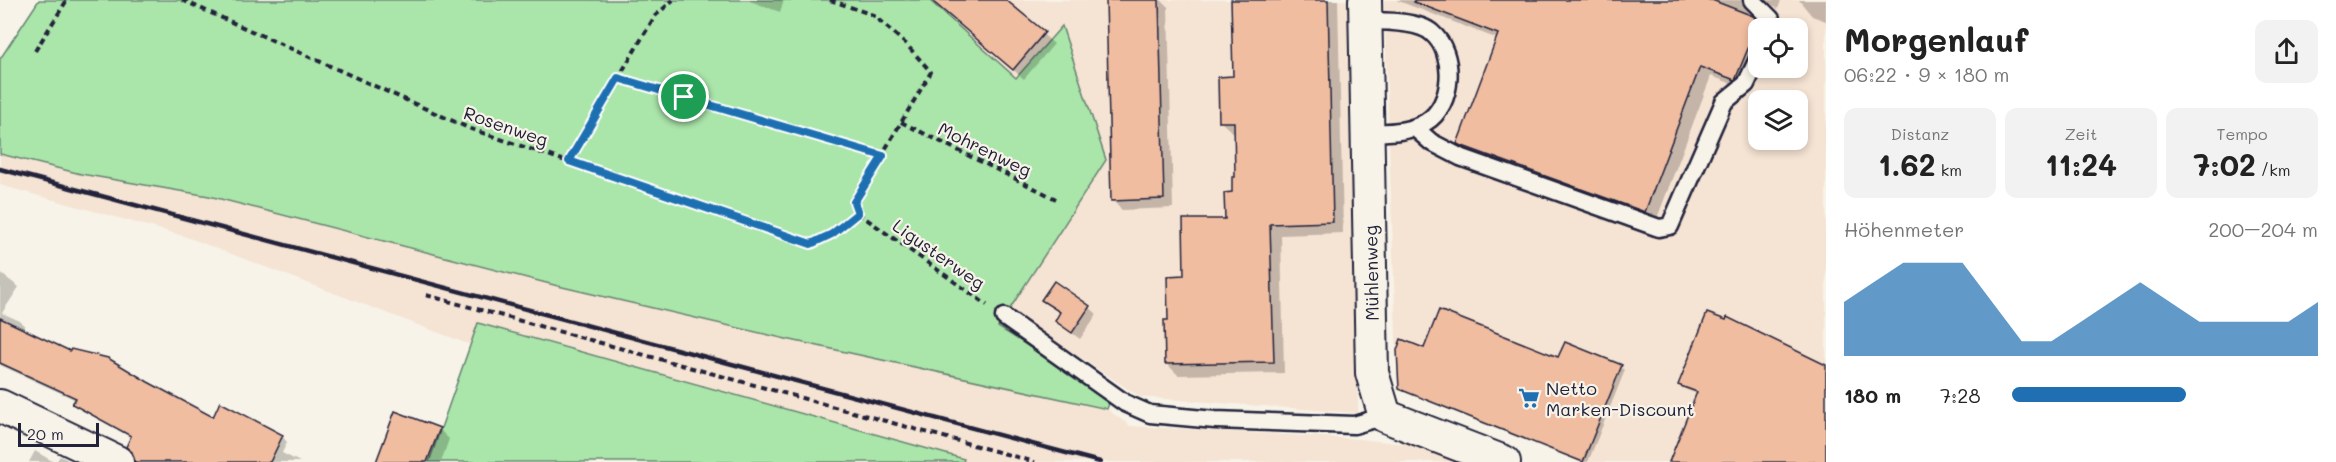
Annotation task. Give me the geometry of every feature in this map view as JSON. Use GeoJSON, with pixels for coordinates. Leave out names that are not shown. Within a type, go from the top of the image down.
{"type":"FeatureCollection","features":[{"type":"Feature","properties":{"kind":"street","name":"Mühlenweg"},"geometry":{"type":"LineString","coordinates":[[1365,10],[1372,373],[1385,416]]}},
{"type":"Feature","properties":{"kind":"street"},"geometry":{"type":"LineString","coordinates":[[0,406],[117,462]]}},
{"type":"Feature","properties":{"kind":"street"},"geometry":{"type":"LineString","coordinates":[[1385,416],[1504,462]]}},
{"type":"Feature","properties":{"kind":"lane"},"geometry":{"type":"LineString","coordinates":[[1752,0],[1770,18]]}},
{"type":"Feature","properties":{"kind":"lane"},"geometry":{"type":"LineString","coordinates":[[1365,10],[1432,32],[1446,52],[1451,76],[1442,103],[1429,120],[1415,128],[1397,132],[1368,133]]}},
{"type":"Feature","properties":{"kind":"lane"},"geometry":{"type":"LineString","coordinates":[[1415,128],[1431,142],[1461,157],[1659,228],[1670,226],[1724,102],[1746,84],[1749,78]]}},
{"type":"Feature","properties":{"kind":"lane"},"geometry":{"type":"LineString","coordinates":[[1004,317],[1125,403],[1150,414],[1215,420],[1354,425],[1385,416]]}},
{"type":"Feature","properties":{"kind":"path"},"geometry":{"type":"LineString","coordinates":[[35,51],[67,0]]}},
{"type":"Feature","properties":{"kind":"path","name":"Rosenweg"},"geometry":{"type":"LineString","coordinates":[[182,0],[471,129],[811,244],[832,234],[858,213]]}},
{"type":"Feature","properties":{"kind":"path"},"geometry":{"type":"LineString","coordinates":[[569,161],[655,16],[673,0]]}},
{"type":"Feature","properties":{"kind":"path"},"geometry":{"type":"LineString","coordinates":[[830,0],[873,15],[906,44],[931,72],[854,202],[858,213]]}},
{"type":"Feature","properties":{"kind":"path"},"geometry":{"type":"LineString","coordinates":[[618,78],[883,156]]}},
{"type":"Feature","properties":{"kind":"path","name":"Mohrenweg"},"geometry":{"type":"LineString","coordinates":[[901,122],[1056,199]]}},
{"type":"Feature","properties":{"kind":"path","name":"Ligusterweg"},"geometry":{"type":"LineString","coordinates":[[858,213],[1004,317]]}},
{"type":"Feature","properties":{"kind":"path"},"geometry":{"type":"LineString","coordinates":[[426,295],[1035,462]]}},
{"type":"Feature","properties":{"kind":"shaded area"},"geometry":{"type":"Polygon","coordinates":[[[929,0],[1348,0],[1358,413],[1140,397],[1009,310],[1106,160],[1062,27],[1016,78],[929,0]]]}},
{"type":"Feature","properties":{"kind":"shaded area"},"geometry":{"type":"Polygon","coordinates":[[[1384,0],[1826,0],[1826,462],[1582,462],[1398,389],[1384,0]]]}},
{"type":"Feature","properties":{"kind":"shaded area"},"geometry":{"type":"Polygon","coordinates":[[[0,154],[81,174],[209,196],[558,286],[786,339],[1107,409],[1130,426],[1358,439],[1432,447],[1470,462],[963,462],[963,459],[479,323],[471,345],[184,236],[0,185],[0,154]]]}},
{"type":"Feature","properties":{"kind":"green space"},"geometry":{"type":"Polygon","coordinates":[[[39,0],[929,0],[1016,78],[1062,26],[1106,160],[998,327],[1111,398],[1107,409],[786,339],[558,286],[209,196],[81,174],[0,154],[0,59],[39,0]]]}},
{"type":"Feature","properties":{"kind":"green space"},"geometry":{"type":"Polygon","coordinates":[[[478,323],[964,459],[963,462],[429,462],[478,323]]]}},
{"type":"Feature","properties":{"kind":"building"},"geometry":{"type":"Polygon","coordinates":[[[931,0],[1006,0],[1045,32],[1013,70],[931,0]]]}},
{"type":"Feature","properties":{"kind":"building"},"geometry":{"type":"Polygon","coordinates":[[[1106,0],[1159,0],[1164,199],[1111,201],[1106,0]]]}},
{"type":"Feature","properties":{"kind":"building"},"geometry":{"type":"Polygon","coordinates":[[[1231,0],[1328,0],[1333,222],[1270,224],[1274,362],[1165,364],[1164,320],[1168,320],[1167,276],[1184,275],[1183,219],[1225,219],[1224,193],[1232,192],[1232,177],[1235,177],[1234,122],[1219,122],[1218,77],[1233,76],[1231,0]]]}},
{"type":"Feature","properties":{"kind":"building"},"geometry":{"type":"Polygon","coordinates":[[[1414,0],[1712,0],[1755,18],[1748,18],[1748,49],[1735,80],[1700,67],[1645,212],[1457,144],[1498,34],[1414,2],[1414,0]]]}},
{"type":"Feature","properties":{"kind":"building"},"geometry":{"type":"Polygon","coordinates":[[[1054,281],[1090,306],[1072,333],[1055,321],[1060,312],[1041,300],[1054,281]]]}},
{"type":"Feature","properties":{"kind":"building"},"geometry":{"type":"Polygon","coordinates":[[[1439,310],[1558,357],[1565,342],[1622,365],[1583,462],[1399,389],[1397,350],[1401,339],[1424,348],[1439,310]]]}},
{"type":"Feature","properties":{"kind":"building"},"geometry":{"type":"Polygon","coordinates":[[[1707,313],[1726,320],[1727,317],[1826,365],[1826,462],[1669,462],[1697,392],[1678,385],[1707,313]]]}},
{"type":"Feature","properties":{"kind":"building"},"geometry":{"type":"Polygon","coordinates":[[[0,318],[70,351],[71,349],[108,358],[213,417],[220,402],[283,435],[270,462],[135,462],[132,452],[126,447],[131,436],[72,404],[76,398],[0,363],[0,318]]]}},
{"type":"Feature","properties":{"kind":"building"},"geometry":{"type":"Polygon","coordinates":[[[395,411],[440,428],[427,462],[376,462],[395,411]]]}},
{"type":"Feature","properties":{"kind":"railway"},"geometry":{"type":"LineString","coordinates":[[0,169],[1100,462]]}},
{"type":"Feature","properties":{"kind":"place","name":"Netto Marken-Discount"},"geometry":{"type":"Point","coordinates":[1529,398]}},
{"type":"Feature","properties":{"kind":"route"},"geometry":{"type":"LineString","coordinates":[[618,78],[684,97],[883,156],[854,202],[858,213],[832,234],[811,244],[569,161],[618,78]]}}]}
